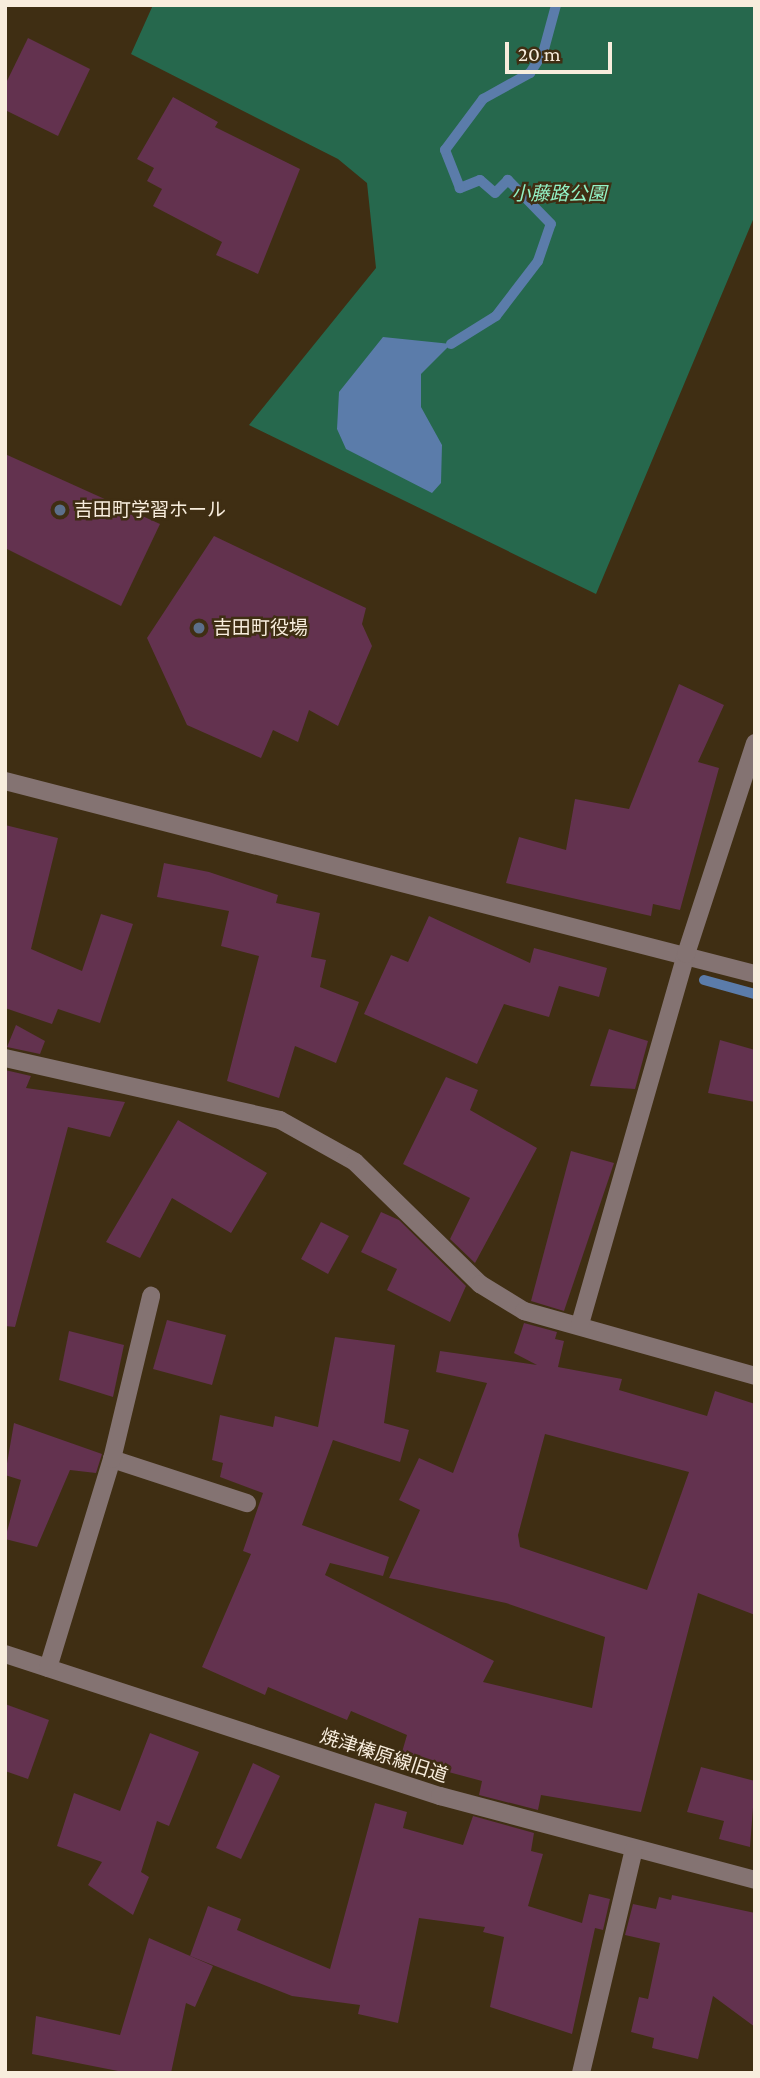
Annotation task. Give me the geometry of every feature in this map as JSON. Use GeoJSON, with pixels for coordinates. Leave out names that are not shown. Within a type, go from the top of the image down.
{"type":"FeatureCollection","features":[{"type":"Feature","properties":{"kind":"street"},"geometry":{"type":"LineString","coordinates":[[580,1324],[686,954],[755,743]]}},
{"type":"Feature","properties":{"kind":"street"},"geometry":{"type":"LineString","coordinates":[[5,781],[686,954],[755,974]]}},
{"type":"Feature","properties":{"kind":"street"},"geometry":{"type":"LineString","coordinates":[[5,1058],[281,1120],[355,1162],[480,1284],[524,1311],[580,1324],[755,1376]]}},
{"type":"Feature","properties":{"kind":"street"},"geometry":{"type":"LineString","coordinates":[[48,1668],[112,1459],[151,1296]]}},
{"type":"Feature","properties":{"kind":"street"},"geometry":{"type":"LineString","coordinates":[[112,1459],[247,1503]]}},
{"type":"Feature","properties":{"kind":"street","name":"焼津榛原線旧道"},"geometry":{"type":"LineString","coordinates":[[5,1654],[440,1796],[755,1880]]}},
{"type":"Feature","properties":{"kind":"street"},"geometry":{"type":"LineString","coordinates":[[581,2073],[634,1849]]}},
{"type":"Feature","properties":{"kind":"green space","name":"小藤路公園"},"geometry":{"type":"Polygon","coordinates":[[[153,5],[755,5],[755,215],[596,594],[249,425],[376,268],[367,183],[338,159],[131,54],[153,5]]]}},
{"type":"Feature","properties":{"kind":"water"},"geometry":{"type":"Polygon","coordinates":[[[383,337],[451,344],[421,374],[421,407],[442,445],[441,483],[432,493],[346,449],[337,429],[339,392],[383,337]]]}},
{"type":"Feature","properties":{"kind":"building"},"geometry":{"type":"Polygon","coordinates":[[[28,38],[90,69],[58,136],[5,110],[5,85],[28,38]]]}},
{"type":"Feature","properties":{"kind":"building"},"geometry":{"type":"Polygon","coordinates":[[[173,97],[218,122],[215,127],[300,169],[258,274],[216,255],[222,242],[153,206],[162,189],[147,181],[154,168],[137,159],[173,97]]]}},
{"type":"Feature","properties":{"kind":"building"},"geometry":{"type":"Polygon","coordinates":[[[5,454],[160,524],[121,606],[5,548],[5,454]]]}},
{"type":"Feature","properties":{"kind":"building"},"geometry":{"type":"Polygon","coordinates":[[[214,536],[366,608],[362,624],[372,646],[338,726],[309,710],[298,742],[273,730],[261,758],[187,725],[147,638],[214,536]]]}},
{"type":"Feature","properties":{"kind":"building"},"geometry":{"type":"Polygon","coordinates":[[[679,684],[724,705],[698,762],[719,768],[680,910],[653,904],[651,916],[506,883],[519,837],[566,850],[575,799],[629,809],[679,684]]]}},
{"type":"Feature","properties":{"kind":"building"},"geometry":{"type":"Polygon","coordinates":[[[5,825],[58,838],[31,949],[82,971],[101,914],[133,924],[100,1023],[58,1009],[52,1024],[5,1008],[5,825]]]}},
{"type":"Feature","properties":{"kind":"building"},"geometry":{"type":"Polygon","coordinates":[[[164,863],[209,872],[278,895],[276,903],[320,913],[311,957],[326,960],[320,987],[359,1002],[336,1063],[295,1046],[279,1098],[227,1081],[259,956],[221,946],[229,911],[157,897],[164,863]]]}},
{"type":"Feature","properties":{"kind":"building"},"geometry":{"type":"Polygon","coordinates":[[[429,916],[530,963],[534,948],[607,968],[599,997],[559,986],[549,1017],[504,1004],[477,1064],[364,1014],[391,955],[408,962],[429,916]]]}},
{"type":"Feature","properties":{"kind":"building"},"geometry":{"type":"Polygon","coordinates":[[[16,1025],[45,1041],[40,1054],[7,1047],[16,1025]]]}},
{"type":"Feature","properties":{"kind":"building"},"geometry":{"type":"Polygon","coordinates":[[[609,1029],[648,1041],[635,1089],[590,1086],[609,1029]]]}},
{"type":"Feature","properties":{"kind":"building"},"geometry":{"type":"Polygon","coordinates":[[[720,1040],[755,1050],[755,1102],[708,1093],[720,1040]]]}},
{"type":"Feature","properties":{"kind":"building"},"geometry":{"type":"Polygon","coordinates":[[[5,1070],[31,1076],[26,1088],[125,1102],[110,1137],[68,1127],[15,1327],[5,1326],[5,1070]]]}},
{"type":"Feature","properties":{"kind":"building"},"geometry":{"type":"Polygon","coordinates":[[[446,1077],[478,1090],[470,1110],[537,1148],[475,1263],[450,1239],[470,1198],[403,1164],[446,1077]]]}},
{"type":"Feature","properties":{"kind":"building"},"geometry":{"type":"Polygon","coordinates":[[[178,1120],[267,1173],[231,1233],[172,1198],[140,1258],[106,1242],[178,1120]]]}},
{"type":"Feature","properties":{"kind":"building"},"geometry":{"type":"Polygon","coordinates":[[[571,1151],[614,1163],[564,1311],[531,1301],[571,1151]]]}},
{"type":"Feature","properties":{"kind":"building"},"geometry":{"type":"Polygon","coordinates":[[[381,1212],[399,1220],[466,1286],[450,1322],[387,1290],[397,1269],[361,1252],[381,1212]]]}},
{"type":"Feature","properties":{"kind":"building"},"geometry":{"type":"Polygon","coordinates":[[[321,1222],[349,1236],[328,1274],[301,1259],[321,1222]]]}},
{"type":"Feature","properties":{"kind":"building"},"geometry":{"type":"Polygon","coordinates":[[[167,1320],[226,1335],[212,1385],[153,1369],[167,1320]]]}},
{"type":"Feature","properties":{"kind":"building"},"geometry":{"type":"Polygon","coordinates":[[[524,1323],[557,1332],[555,1339],[564,1341],[558,1367],[622,1379],[619,1390],[707,1416],[715,1391],[755,1404],[755,1615],[698,1593],[641,1812],[541,1795],[538,1810],[479,1795],[482,1781],[400,1759],[407,1735],[351,1711],[347,1720],[268,1687],[265,1695],[202,1667],[251,1554],[243,1551],[263,1493],[220,1477],[223,1463],[212,1460],[220,1415],[273,1427],[275,1416],[318,1427],[335,1337],[395,1345],[384,1423],[409,1430],[400,1462],[333,1440],[302,1525],[389,1557],[383,1576],[330,1563],[325,1575],[494,1661],[483,1682],[592,1708],[605,1637],[506,1603],[389,1578],[420,1510],[399,1500],[419,1458],[453,1473],[487,1383],[436,1372],[440,1351],[537,1365],[514,1353],[524,1323]],[[545,1434],[518,1535],[520,1547],[647,1590],[689,1472],[545,1434]]]}},
{"type":"Feature","properties":{"kind":"building"},"geometry":{"type":"Polygon","coordinates":[[[69,1331],[124,1345],[113,1397],[59,1380],[69,1331]]]}},
{"type":"Feature","properties":{"kind":"building"},"geometry":{"type":"Polygon","coordinates":[[[14,1423],[102,1454],[96,1473],[70,1470],[37,1547],[5,1539],[21,1480],[5,1475],[14,1423]]]}},
{"type":"Feature","properties":{"kind":"building"},"geometry":{"type":"Polygon","coordinates":[[[5,1704],[49,1720],[28,1779],[5,1771],[5,1704]]]}},
{"type":"Feature","properties":{"kind":"building"},"geometry":{"type":"Polygon","coordinates":[[[150,1733],[199,1752],[169,1826],[157,1821],[141,1872],[149,1877],[133,1915],[88,1885],[102,1862],[57,1846],[74,1793],[120,1811],[150,1733]]]}},
{"type":"Feature","properties":{"kind":"building"},"geometry":{"type":"Polygon","coordinates":[[[253,1763],[280,1776],[241,1859],[216,1848],[253,1763]]]}},
{"type":"Feature","properties":{"kind":"building"},"geometry":{"type":"Polygon","coordinates":[[[701,1767],[755,1781],[750,1847],[719,1839],[724,1821],[687,1812],[701,1767]]]}},
{"type":"Feature","properties":{"kind":"building"},"geometry":{"type":"Polygon","coordinates":[[[375,1803],[407,1812],[403,1828],[463,1845],[473,1816],[534,1833],[531,1851],[543,1854],[528,1906],[582,1923],[589,1894],[610,1899],[603,1930],[595,1928],[572,2034],[490,2007],[504,1937],[483,1932],[485,1927],[419,1918],[398,2023],[358,2014],[360,2005],[292,1996],[190,1956],[208,1906],[241,1919],[237,1930],[330,1969],[375,1803]]]}},
{"type":"Feature","properties":{"kind":"building"},"geometry":{"type":"Polygon","coordinates":[[[672,1895],[755,1913],[755,2027],[713,1996],[698,2059],[652,2048],[654,2038],[631,2032],[639,1997],[648,1999],[660,1943],[625,1935],[633,1904],[656,1909],[659,1897],[671,1900],[672,1895]]]}},
{"type":"Feature","properties":{"kind":"building"},"geometry":{"type":"Polygon","coordinates":[[[149,1938],[213,1966],[195,2007],[186,2003],[171,2073],[128,2073],[32,2054],[36,2016],[120,2035],[149,1938]]]}},
{"type":"Feature","properties":{"kind":"waterway"},"geometry":{"type":"LineString","coordinates":[[451,344],[496,316],[538,261],[551,224],[508,180],[495,193],[480,180],[460,188],[445,150],[483,99],[530,73],[543,53],[556,5]]}},
{"type":"Feature","properties":{"kind":"waterway"},"geometry":{"type":"LineString","coordinates":[[704,980],[755,994]]}},
{"type":"Feature","properties":{"kind":"place","name":"吉田町学習ホール"},"geometry":{"type":"Point","coordinates":[60,510]}},
{"type":"Feature","properties":{"kind":"place","name":"吉田町役場"},"geometry":{"type":"Point","coordinates":[199,628]}}]}
